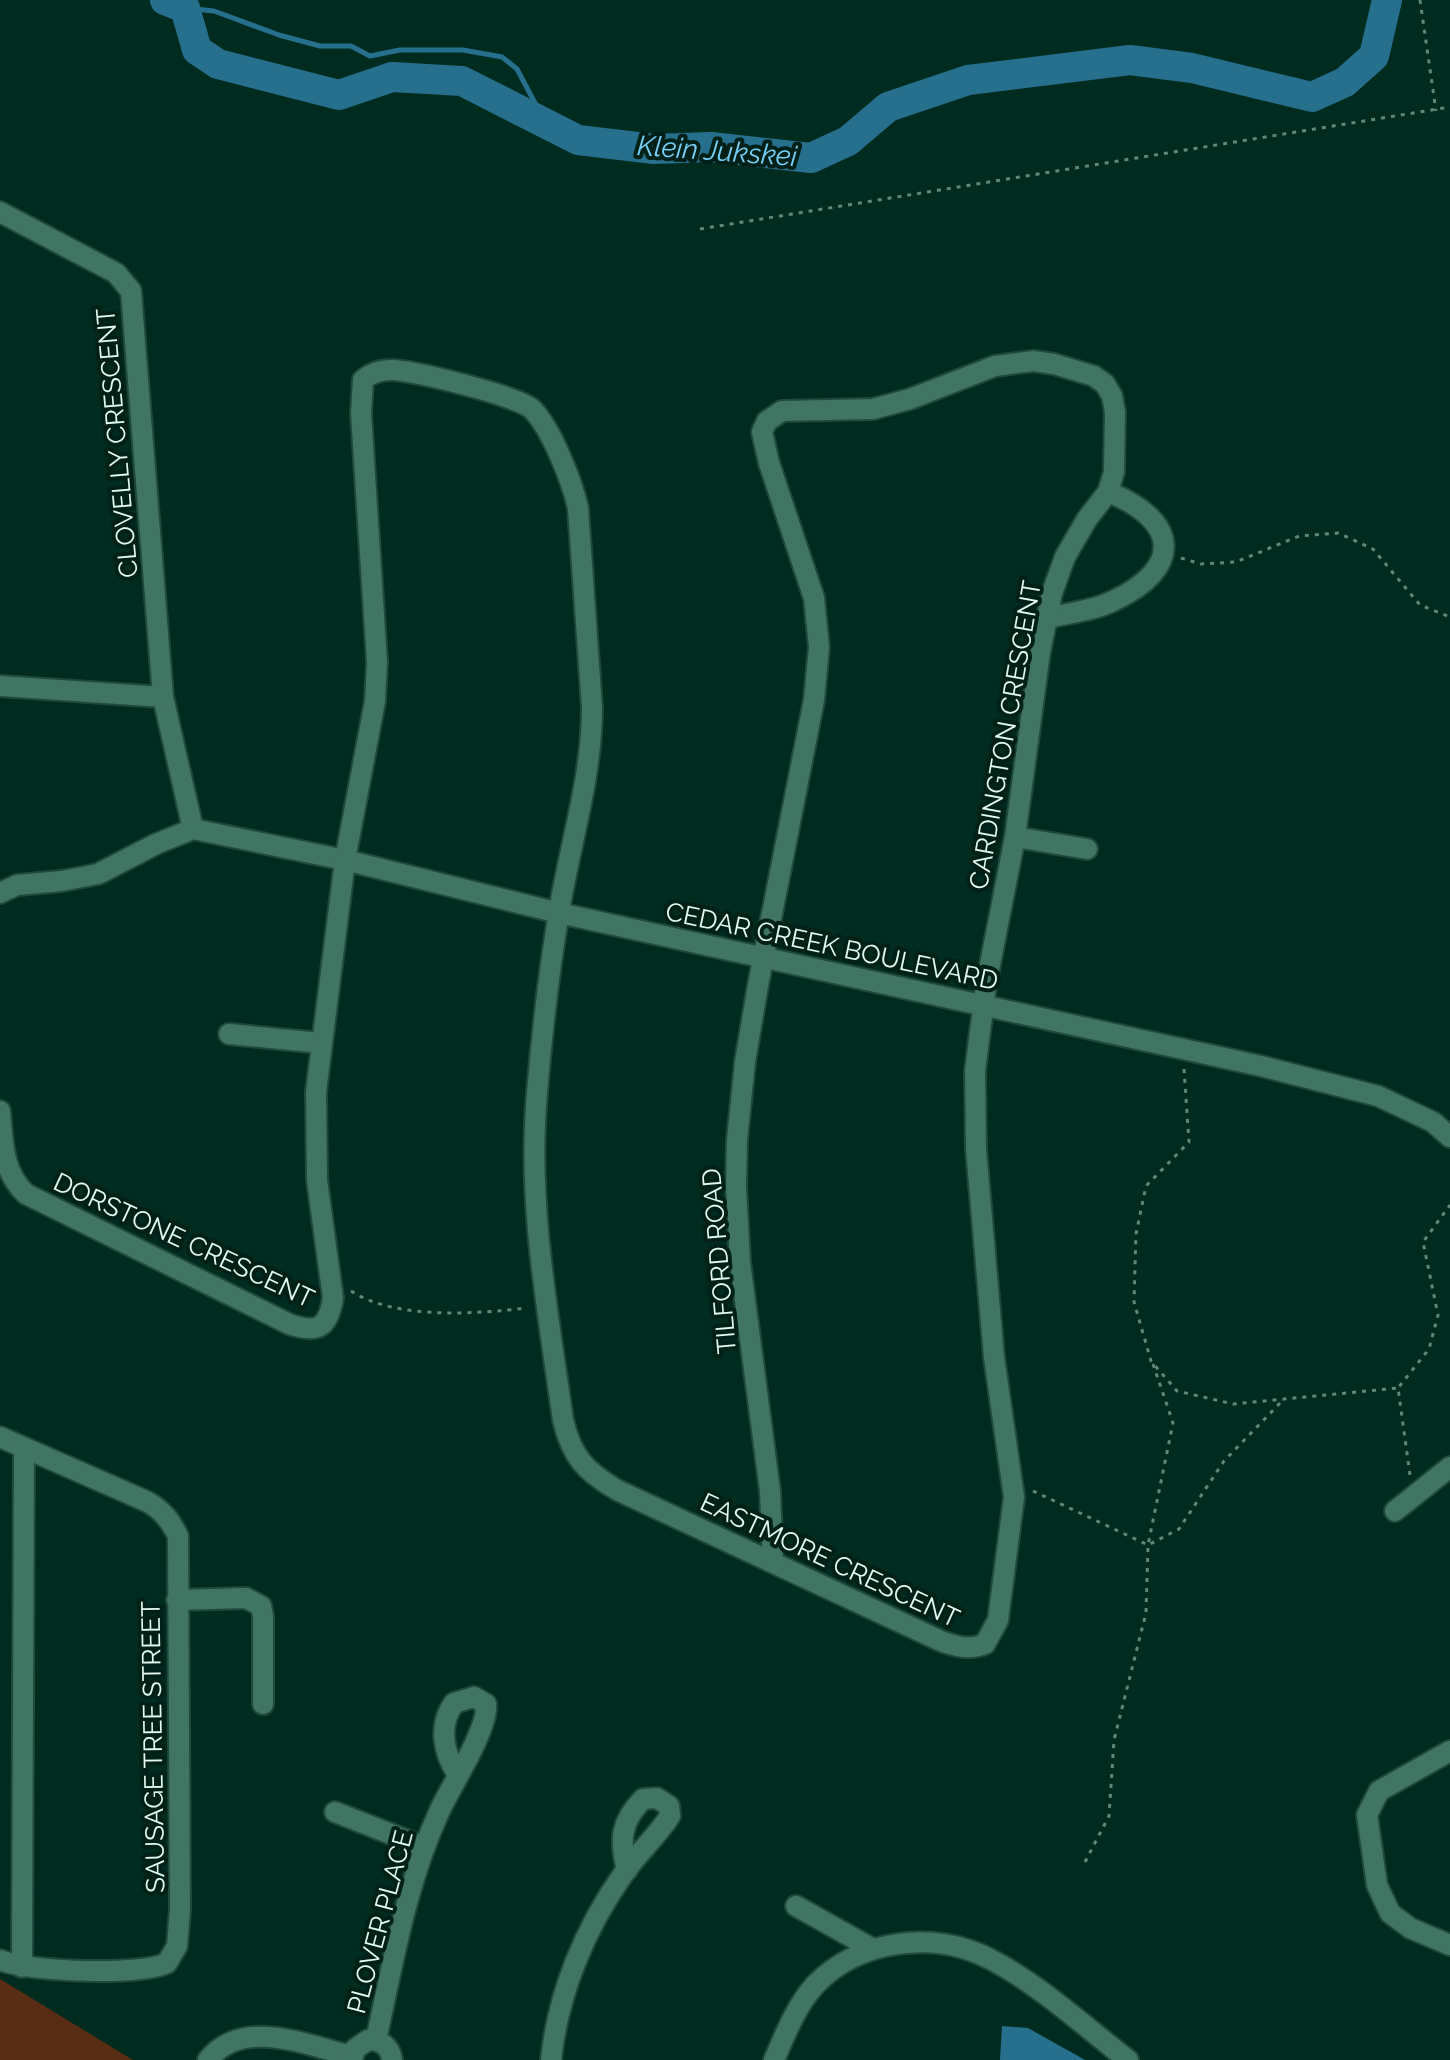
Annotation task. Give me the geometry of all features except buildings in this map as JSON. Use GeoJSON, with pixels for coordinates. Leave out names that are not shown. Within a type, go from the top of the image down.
{"type":"FeatureCollection","features":[{"type":"Feature","properties":{"kind":"street","name":"CLOVELLY CRESCENT"},"geometry":{"type":"LineString","coordinates":[[0,212],[116,273],[131,291],[163,697],[193,829]]}},
{"type":"Feature","properties":{"kind":"street","name":"CARDINGTON CRESCENT"},"geometry":{"type":"LineString","coordinates":[[764,956],[814,700],[819,647],[814,598],[764,446],[762,432],[767,421],[782,411],[860,410],[887,406],[995,366],[1033,361],[1054,364],[1094,376],[1105,384],[1112,396],[1115,412],[1114,472],[1108,492],[1087,519],[1065,557],[1052,593],[1015,837],[983,1006]]}},
{"type":"Feature","properties":{"kind":"street","name":"DORSTONE CRESCENT"},"geometry":{"type":"LineString","coordinates":[[0,1111],[11,1176],[37,1201],[303,1329],[321,1327],[330,1315],[333,1298],[314,1133],[321,1043],[345,860],[375,701],[377,662],[360,397],[363,380],[367,376],[391,370],[411,372],[527,405],[542,424],[574,488],[581,532],[592,734],[559,913]]}},
{"type":"Feature","properties":{"kind":"street"},"geometry":{"type":"LineString","coordinates":[[1047,618],[1111,603],[1151,574],[1164,553],[1164,539],[1154,520],[1142,508],[1108,492]]}},
{"type":"Feature","properties":{"kind":"street"},"geometry":{"type":"LineString","coordinates":[[0,686],[163,697]]}},
{"type":"Feature","properties":{"kind":"street"},"geometry":{"type":"LineString","coordinates":[[0,893],[17,885],[98,874],[193,829]]}},
{"type":"Feature","properties":{"kind":"street","name":"CEDAR CREEK BOULEVARD"},"geometry":{"type":"LineString","coordinates":[[193,829],[345,860],[559,913],[1182,1048],[1347,1087],[1408,1109],[1433,1122],[1450,1137]]}},
{"type":"Feature","properties":{"kind":"street"},"geometry":{"type":"LineString","coordinates":[[1015,837],[1087,849]]}},
{"type":"Feature","properties":{"kind":"street","name":"EASTMORE CRESCENT"},"geometry":{"type":"LineString","coordinates":[[559,913],[535,1122],[536,1211],[563,1420],[569,1445],[602,1481],[617,1490],[960,1648],[985,1644],[998,1620],[1012,1518],[1012,1482],[994,1357],[976,1149],[975,1071],[983,1006]]}},
{"type":"Feature","properties":{"kind":"street","name":"TILFORD ROAD"},"geometry":{"type":"LineString","coordinates":[[764,956],[739,1110],[736,1186],[740,1262],[770,1491],[773,1562]]}},
{"type":"Feature","properties":{"kind":"street"},"geometry":{"type":"LineString","coordinates":[[229,1034],[321,1043]]}},
{"type":"Feature","properties":{"kind":"street"},"geometry":{"type":"LineString","coordinates":[[0,1437],[24,1449],[22,1967],[0,1960]]}},
{"type":"Feature","properties":{"kind":"street","name":"SAUSAGE TREE STREET"},"geometry":{"type":"LineString","coordinates":[[22,1967],[148,1969],[167,1963],[174,1956],[179,1932],[181,1869],[178,1536],[171,1521],[148,1502],[24,1449]]}},
{"type":"Feature","properties":{"kind":"street"},"geometry":{"type":"LineString","coordinates":[[1395,1511],[1450,1467]]}},
{"type":"Feature","properties":{"kind":"street"},"geometry":{"type":"LineString","coordinates":[[177,1600],[246,1598],[261,1606],[263,1704]]}},
{"type":"Feature","properties":{"kind":"street"},"geometry":{"type":"LineString","coordinates":[[1450,1751],[1379,1791],[1367,1815],[1377,1885],[1390,1913],[1410,1928],[1450,1945]]}},
{"type":"Feature","properties":{"kind":"street","name":"PLOVER PLACE"},"geometry":{"type":"LineString","coordinates":[[376,2040],[408,1899],[424,1847],[458,1775]]}},
{"type":"Feature","properties":{"kind":"street"},"geometry":{"type":"LineString","coordinates":[[335,1812],[424,1847]]}},
{"type":"Feature","properties":{"kind":"street"},"geometry":{"type":"LineString","coordinates":[[551,2060],[559,2014],[579,1953],[603,1904],[627,1870]]}},
{"type":"Feature","properties":{"kind":"street"},"geometry":{"type":"LineString","coordinates":[[796,1906],[873,1949]]}},
{"type":"Feature","properties":{"kind":"street"},"geometry":{"type":"LineString","coordinates":[[774,2060],[802,2002],[815,1985],[831,1971],[873,1949],[907,1943],[931,1943],[978,1953],[1020,1977],[1128,2060]]}},
{"type":"Feature","properties":{"kind":"street"},"geometry":{"type":"LineString","coordinates":[[208,2060],[223,2045],[252,2036],[273,2037],[352,2058],[361,2043],[376,2040],[389,2049],[392,2060]]}},
{"type":"Feature","properties":{"kind":"path"},"geometry":{"type":"LineString","coordinates":[[1420,0],[1436,111]]}},
{"type":"Feature","properties":{"kind":"path"},"geometry":{"type":"LineString","coordinates":[[700,229],[1450,107]]}},
{"type":"Feature","properties":{"kind":"path"},"geometry":{"type":"LineString","coordinates":[[1164,553],[1201,564],[1236,562],[1299,536],[1338,533],[1373,549],[1420,605],[1450,617]]}},
{"type":"Feature","properties":{"kind":"path"},"geometry":{"type":"LineString","coordinates":[[1085,1862],[1109,1816],[1114,1740],[1146,1613],[1148,1545],[1173,1423],[1134,1302],[1136,1234],[1146,1186],[1189,1142],[1182,1048]]}},
{"type":"Feature","properties":{"kind":"path"},"geometry":{"type":"LineString","coordinates":[[1151,1361],[1177,1391],[1233,1404],[1398,1388],[1429,1349],[1438,1315],[1423,1242],[1450,1205]]}},
{"type":"Feature","properties":{"kind":"path"},"geometry":{"type":"LineString","coordinates":[[330,1277],[358,1295],[384,1306],[488,1312],[547,1305]]}},
{"type":"Feature","properties":{"kind":"path"},"geometry":{"type":"LineString","coordinates":[[1398,1388],[1413,1496]]}},
{"type":"Feature","properties":{"kind":"path"},"geometry":{"type":"LineString","coordinates":[[1148,1545],[1179,1529],[1224,1461],[1283,1400]]}},
{"type":"Feature","properties":{"kind":"path"},"geometry":{"type":"LineString","coordinates":[[1012,1482],[1148,1545]]}},
{"type":"Feature","properties":{"kind":"shaded area"},"geometry":{"type":"Polygon","coordinates":[[[0,1979],[133,2060],[0,2060],[0,1979]]]}},
{"type":"Feature","properties":{"kind":"water"},"geometry":{"type":"Polygon","coordinates":[[[1002,2026],[1028,2028],[1085,2060],[1000,2060],[1002,2026]]]}},
{"type":"Feature","properties":{"kind":"waterway","name":"Klein Jukskei"},"geometry":{"type":"LineString","coordinates":[[165,0],[185,8],[197,50],[218,64],[339,95],[392,77],[462,81],[578,140],[654,149],[711,147],[811,158],[848,141],[888,107],[968,80],[1130,60],[1192,68],[1312,97],[1345,82],[1374,56],[1387,0]]}},
{"type":"Feature","properties":{"kind":"waterway"},"geometry":{"type":"LineString","coordinates":[[185,8],[214,11],[279,35],[320,46],[351,46],[370,56],[400,50],[463,50],[502,57],[517,69],[546,124]]}}]}
